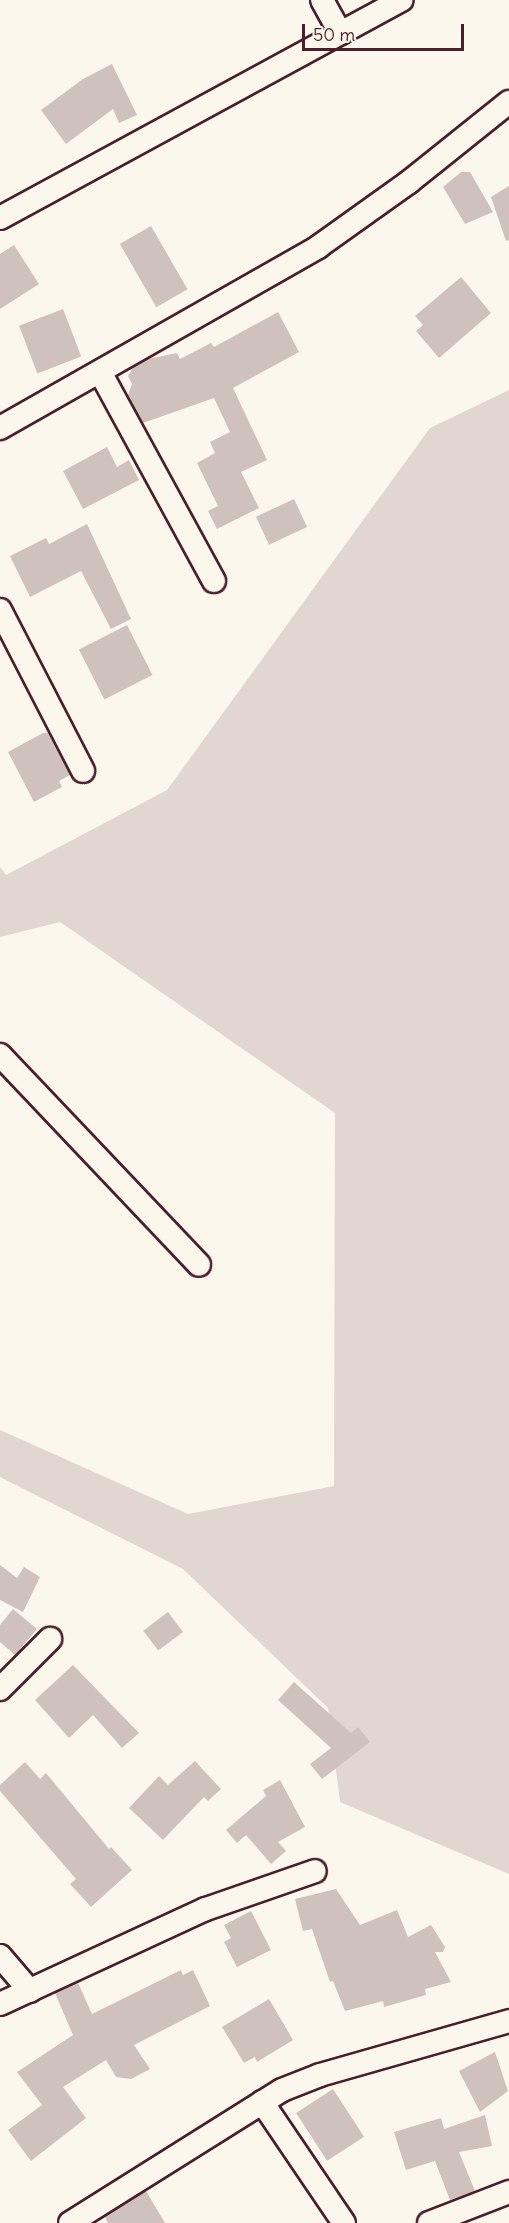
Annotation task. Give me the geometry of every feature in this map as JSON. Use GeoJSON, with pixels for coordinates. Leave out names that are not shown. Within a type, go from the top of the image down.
{"type":"FeatureCollection","features":[{"type":"Feature","properties":{"kind":"street"},"geometry":{"type":"LineString","coordinates":[[322,0],[340,33]]}},
{"type":"Feature","properties":{"kind":"street"},"geometry":{"type":"LineString","coordinates":[[0,218],[402,0]]}},
{"type":"Feature","properties":{"kind":"street"},"geometry":{"type":"LineString","coordinates":[[0,428],[318,247],[409,182],[509,102]]}},
{"type":"Feature","properties":{"kind":"street"},"geometry":{"type":"LineString","coordinates":[[100,372],[214,581]]}},
{"type":"Feature","properties":{"kind":"street"},"geometry":{"type":"LineString","coordinates":[[0,610],[83,771]]}},
{"type":"Feature","properties":{"kind":"street"},"geometry":{"type":"LineString","coordinates":[[0,1055],[199,1265]]}},
{"type":"Feature","properties":{"kind":"street"},"geometry":{"type":"LineString","coordinates":[[0,1689],[50,1639]]}},
{"type":"Feature","properties":{"kind":"street"},"geometry":{"type":"LineString","coordinates":[[0,2004],[206,1909],[315,1871]]}},
{"type":"Feature","properties":{"kind":"street"},"geometry":{"type":"LineString","coordinates":[[0,1956],[30,1990]]}},
{"type":"Feature","properties":{"kind":"street"},"geometry":{"type":"LineString","coordinates":[[70,2223],[262,2102],[320,2075],[509,2021]]}},
{"type":"Feature","properties":{"kind":"street"},"geometry":{"type":"LineString","coordinates":[[262,2102],[344,2223]]}},
{"type":"Feature","properties":{"kind":"street"},"geometry":{"type":"LineString","coordinates":[[429,2223],[509,2192]]}},
{"type":"Feature","properties":{"kind":"shaded area"},"geometry":{"type":"Polygon","coordinates":[[[509,390],[509,1874],[340,1802],[328,1708],[183,1569],[0,1477],[0,1430],[188,1514],[334,1486],[335,1113],[60,922],[0,937],[0,867],[6,875],[167,790],[430,428],[509,390]]]}},
{"type":"Feature","properties":{"kind":"building"},"geometry":{"type":"Polygon","coordinates":[[[112,64],[137,115],[119,123],[113,109],[66,144],[41,110],[83,79],[112,64]]]}},
{"type":"Feature","properties":{"kind":"building"},"geometry":{"type":"Polygon","coordinates":[[[461,172],[470,172],[493,212],[465,224],[443,187],[461,172]]]}},
{"type":"Feature","properties":{"kind":"building"},"geometry":{"type":"Polygon","coordinates":[[[509,186],[509,240],[506,241],[491,197],[509,186]]]}},
{"type":"Feature","properties":{"kind":"building"},"geometry":{"type":"Polygon","coordinates":[[[151,226],[188,289],[156,307],[120,244],[151,226]]]}},
{"type":"Feature","properties":{"kind":"building"},"geometry":{"type":"Polygon","coordinates":[[[14,245],[39,284],[0,309],[0,254],[14,245]]]}},
{"type":"Feature","properties":{"kind":"building"},"geometry":{"type":"Polygon","coordinates":[[[461,277],[491,313],[439,358],[416,331],[423,325],[415,316],[461,277]]]}},
{"type":"Feature","properties":{"kind":"building"},"geometry":{"type":"Polygon","coordinates":[[[63,309],[81,357],[37,373],[19,326],[63,309]]]}},
{"type":"Feature","properties":{"kind":"building"},"geometry":{"type":"Polygon","coordinates":[[[278,312],[299,352],[233,388],[267,460],[241,472],[259,508],[217,529],[208,511],[218,506],[197,463],[215,453],[210,442],[230,432],[214,398],[143,423],[128,395],[132,384],[128,376],[133,368],[148,359],[177,353],[180,359],[211,343],[214,347],[278,312]]]}},
{"type":"Feature","properties":{"kind":"building"},"geometry":{"type":"Polygon","coordinates":[[[107,447],[117,467],[129,460],[139,480],[83,509],[63,471],[107,447]]]}},
{"type":"Feature","properties":{"kind":"building"},"geometry":{"type":"Polygon","coordinates":[[[294,499],[307,527],[269,545],[256,517],[294,499]]]}},
{"type":"Feature","properties":{"kind":"building"},"geometry":{"type":"Polygon","coordinates":[[[87,524],[131,619],[111,629],[81,571],[30,597],[10,556],[46,538],[49,544],[87,524]]]}},
{"type":"Feature","properties":{"kind":"building"},"geometry":{"type":"Polygon","coordinates":[[[127,625],[152,675],[104,699],[79,650],[127,625]]]}},
{"type":"Feature","properties":{"kind":"building"},"geometry":{"type":"Polygon","coordinates":[[[43,733],[48,733],[70,775],[59,781],[62,787],[34,802],[8,752],[43,733]]]}},
{"type":"Feature","properties":{"kind":"building"},"geometry":{"type":"Polygon","coordinates":[[[0,1565],[17,1578],[24,1567],[40,1577],[23,1612],[0,1600],[0,1565]]]}},
{"type":"Feature","properties":{"kind":"building"},"geometry":{"type":"Polygon","coordinates":[[[13,1609],[37,1629],[15,1655],[0,1642],[0,1625],[13,1609]]]}},
{"type":"Feature","properties":{"kind":"building"},"geometry":{"type":"Polygon","coordinates":[[[168,1612],[183,1632],[158,1651],[143,1631],[168,1612]]]}},
{"type":"Feature","properties":{"kind":"building"},"geometry":{"type":"Polygon","coordinates":[[[73,1665],[139,1733],[122,1748],[93,1715],[69,1738],[35,1700],[73,1665]]]}},
{"type":"Feature","properties":{"kind":"building"},"geometry":{"type":"Polygon","coordinates":[[[294,1682],[351,1733],[358,1727],[370,1742],[322,1779],[310,1764],[331,1748],[278,1700],[294,1682]]]}},
{"type":"Feature","properties":{"kind":"building"},"geometry":{"type":"Polygon","coordinates":[[[195,1761],[221,1789],[208,1801],[204,1797],[163,1840],[129,1808],[159,1776],[168,1785],[195,1761]]]}},
{"type":"Feature","properties":{"kind":"building"},"geometry":{"type":"Polygon","coordinates":[[[25,1762],[40,1779],[46,1773],[109,1849],[111,1847],[132,1870],[91,1907],[70,1884],[76,1879],[0,1791],[0,1785],[25,1762]]]}},
{"type":"Feature","properties":{"kind":"building"},"geometry":{"type":"Polygon","coordinates":[[[280,1780],[305,1827],[278,1842],[286,1851],[271,1864],[246,1835],[237,1843],[226,1830],[266,1796],[263,1790],[280,1780]]]}},
{"type":"Feature","properties":{"kind":"building"},"geometry":{"type":"Polygon","coordinates":[[[336,1889],[360,1925],[397,1910],[408,1937],[431,1925],[445,1947],[443,1952],[435,1952],[451,1982],[425,1989],[426,1995],[384,2007],[383,2001],[345,2011],[333,1981],[330,1982],[312,1929],[303,1931],[295,1899],[336,1889]]]}},
{"type":"Feature","properties":{"kind":"building"},"geometry":{"type":"Polygon","coordinates":[[[251,1911],[271,1950],[237,1967],[224,1942],[231,1938],[224,1925],[251,1911]]]}},
{"type":"Feature","properties":{"kind":"building"},"geometry":{"type":"Polygon","coordinates":[[[181,1970],[183,1975],[193,1970],[210,2006],[134,2045],[150,2069],[131,2079],[116,2077],[106,2060],[63,2087],[86,2118],[31,2161],[8,2130],[42,2105],[17,2072],[73,2035],[55,1993],[78,1983],[92,2014],[181,1970]]]}},
{"type":"Feature","properties":{"kind":"building"},"geometry":{"type":"Polygon","coordinates":[[[269,1999],[293,2040],[257,2062],[255,2057],[244,2063],[222,2027],[269,1999]]]}},
{"type":"Feature","properties":{"kind":"building"},"geometry":{"type":"Polygon","coordinates":[[[495,2052],[508,2091],[480,2112],[459,2071],[495,2052]]]}},
{"type":"Feature","properties":{"kind":"building"},"geometry":{"type":"Polygon","coordinates":[[[333,2089],[364,2137],[327,2161],[296,2113],[333,2089]]]}},
{"type":"Feature","properties":{"kind":"building"},"geometry":{"type":"Polygon","coordinates":[[[485,2115],[492,2146],[459,2152],[475,2191],[450,2200],[435,2161],[406,2170],[394,2132],[441,2118],[444,2129],[485,2115]]]}},
{"type":"Feature","properties":{"kind":"building"},"geometry":{"type":"Polygon","coordinates":[[[146,2191],[165,2223],[108,2223],[105,2217],[146,2191]]]}}]}
